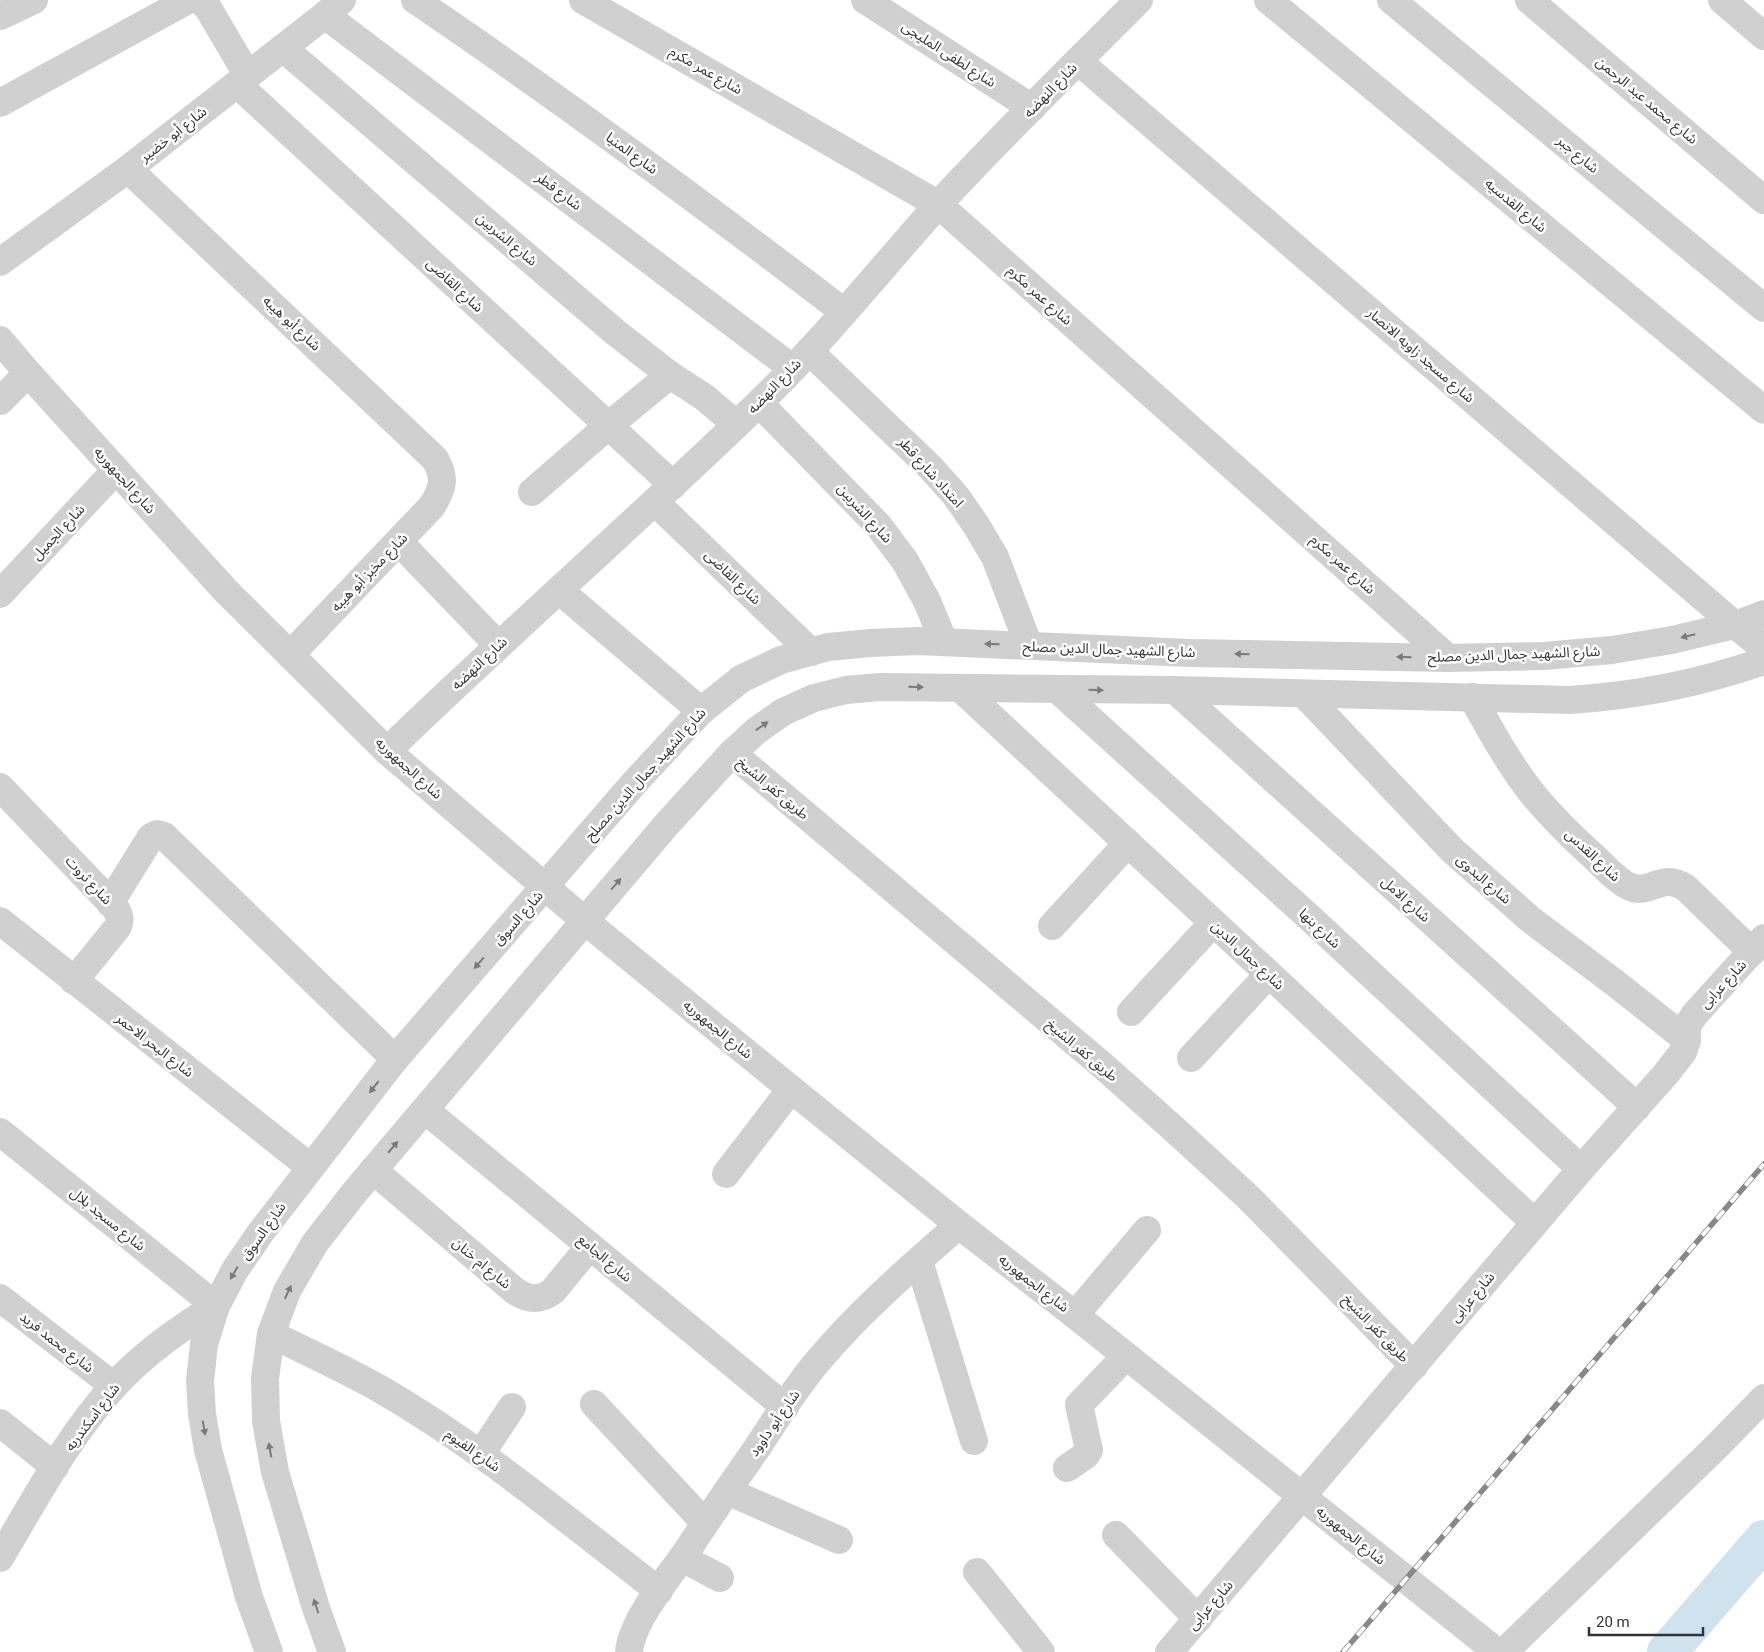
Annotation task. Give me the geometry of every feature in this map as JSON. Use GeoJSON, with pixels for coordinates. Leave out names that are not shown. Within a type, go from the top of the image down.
{"type":"FeatureCollection","features":[{"type":"Feature","properties":{"kind":"street"},"geometry":{"type":"LineString","coordinates":[[0,16],[34,0]]}},
{"type":"Feature","properties":{"kind":"street"},"geometry":{"type":"LineString","coordinates":[[0,103],[188,0]]}},
{"type":"Feature","properties":{"kind":"street","name":"شارع القاضى"},"geometry":{"type":"LineString","coordinates":[[200,0],[208,8],[243,80],[608,426],[664,494],[811,652]]}},
{"type":"Feature","properties":{"kind":"street","name":"شارع المنيا"},"geometry":{"type":"LineString","coordinates":[[415,0],[495,54],[612,138],[844,312]]}},
{"type":"Feature","properties":{"kind":"street","name":"شارع عمر مكرم"},"geometry":{"type":"LineString","coordinates":[[583,0],[939,204],[1448,658]]}},
{"type":"Feature","properties":{"kind":"street","name":"شارع لطفى المليجى"},"geometry":{"type":"LineString","coordinates":[[865,0],[1032,108]]}},
{"type":"Feature","properties":{"kind":"street","name":"شارع النهضه"},"geometry":{"type":"LineString","coordinates":[[387,750],[664,494],[759,403],[844,312],[939,204],[1139,0]]}},
{"type":"Feature","properties":{"kind":"street","name":"شارع القدسيه"},"geometry":{"type":"LineString","coordinates":[[1268,0],[1764,410]]}},
{"type":"Feature","properties":{"kind":"street","name":"شارع جبر"},"geometry":{"type":"LineString","coordinates":[[1391,0],[1764,308]]}},
{"type":"Feature","properties":{"kind":"street","name":"شارع محمد عبد الرحمن"},"geometry":{"type":"LineString","coordinates":[[1530,0],[1764,200]]}},
{"type":"Feature","properties":{"kind":"street"},"geometry":{"type":"LineString","coordinates":[[1722,0],[1764,36]]}},
{"type":"Feature","properties":{"kind":"street","name":"شارع أبو خضير"},"geometry":{"type":"LineString","coordinates":[[0,262],[128,169],[334,8]]}},
{"type":"Feature","properties":{"kind":"street","name":"شارع قطر"},"geometry":{"type":"LineString","coordinates":[[334,8],[801,359]]}},
{"type":"Feature","properties":{"kind":"street","name":"شارع الشربين"},"geometry":{"type":"LineString","coordinates":[[283,48],[615,332],[670,375],[704,397],[736,424]]}},
{"type":"Feature","properties":{"kind":"street","name":"شارع مسجد زاويه الانصار"},"geometry":{"type":"LineString","coordinates":[[1078,61],[1764,648]]}},
{"type":"Feature","properties":{"kind":"street","name":"شارع أبو هيبه"},"geometry":{"type":"LineString","coordinates":[[128,169],[435,459],[442,475],[441,484]]}},
{"type":"Feature","properties":{"kind":"street","name":"شارع الجمهوريه"},"geometry":{"type":"LineString","coordinates":[[0,340],[226,591],[387,750],[585,920],[791,1089],[959,1225],[1075,1314],[1497,1652]]}},
{"type":"Feature","properties":{"kind":"street","name":"امتداد شارع قطر"},"geometry":{"type":"LineString","coordinates":[[801,359],[930,467],[956,496],[995,557],[1029,646]]}},
{"type":"Feature","properties":{"kind":"street"},"geometry":{"type":"LineString","coordinates":[[0,401],[28,373]]}},
{"type":"Feature","properties":{"kind":"street"},"geometry":{"type":"LineString","coordinates":[[532,492],[670,375]]}},
{"type":"Feature","properties":{"kind":"street","name":"شارع الشربين"},"geometry":{"type":"LineString","coordinates":[[759,403],[878,525],[905,561],[923,593],[944,642]]}},
{"type":"Feature","properties":{"kind":"street","name":"شارع الجميل"},"geometry":{"type":"LineString","coordinates":[[0,594],[116,470]]}},
{"type":"Feature","properties":{"kind":"street","name":"شارع مخبز أبو هيبه"},"geometry":{"type":"LineString","coordinates":[[290,655],[432,506],[438,496],[441,484]]}},
{"type":"Feature","properties":{"kind":"street"},"geometry":{"type":"LineString","coordinates":[[399,542],[498,646]]}},
{"type":"Feature","properties":{"kind":"street"},"geometry":{"type":"LineString","coordinates":[[559,590],[700,711]]}},
{"type":"Feature","properties":{"kind":"street","name":"شارع الشهيد جمال الدين مصلح"},"geometry":{"type":"LineString","coordinates":[[545,886],[635,782],[700,711],[741,679],[781,660],[828,648],[871,643],[918,641],[1190,653],[1448,658],[1544,656],[1612,650],[1672,640],[1735,625],[1764,614]]}},
{"type":"Feature","properties":{"kind":"street"},"geometry":{"type":"LineString","coordinates":[[332,1652],[292,1532],[269,1447],[265,1378],[271,1334],[287,1291],[315,1243],[373,1170],[667,824],[732,753],[756,730],[783,712],[814,698],[846,690],[880,687],[1175,690],[1570,700],[1654,691],[1696,682],[1764,661]]}},
{"type":"Feature","properties":{"kind":"street","name":"شارع جمال الدين"},"geometry":{"type":"LineString","coordinates":[[960,688],[1535,1223]]}},
{"type":"Feature","properties":{"kind":"street","name":"شارع بنها"},"geometry":{"type":"LineString","coordinates":[[1057,689],[1310,918],[1581,1169]]}},
{"type":"Feature","properties":{"kind":"street","name":"شارع الامل"},"geometry":{"type":"LineString","coordinates":[[1175,690],[1637,1107]]}},
{"type":"Feature","properties":{"kind":"street","name":"شارع البدوى"},"geometry":{"type":"LineString","coordinates":[[1304,694],[1452,850],[1531,920],[1687,1040]]}},
{"type":"Feature","properties":{"kind":"street","name":"شارع القدس"},"geometry":{"type":"LineString","coordinates":[[1472,697],[1501,748],[1535,796],[1575,840],[1616,877],[1637,889],[1648,888],[1667,881],[1677,883],[1758,945]]}},
{"type":"Feature","properties":{"kind":"street","name":"طريق كفر الشيخ"},"geometry":{"type":"LineString","coordinates":[[732,753],[1102,1066],[1182,1137],[1248,1197],[1414,1366]]}},
{"type":"Feature","properties":{"kind":"street","name":"شارع ثروت"},"geometry":{"type":"LineString","coordinates":[[0,787],[110,902],[120,916],[120,923],[74,981]]}},
{"type":"Feature","properties":{"kind":"street"},"geometry":{"type":"LineString","coordinates":[[110,902],[151,837],[157,834],[164,836],[395,1060]]}},
{"type":"Feature","properties":{"kind":"street"},"geometry":{"type":"LineString","coordinates":[[1052,926],[1128,843]]}},
{"type":"Feature","properties":{"kind":"street","name":"شارع السوق"},"geometry":{"type":"LineString","coordinates":[[269,1652],[249,1596],[208,1450],[202,1414],[200,1381],[204,1344],[216,1306],[236,1270],[261,1232],[310,1167],[395,1060],[545,886]]}},
{"type":"Feature","properties":{"kind":"street","name":"شارع البحر الاحمر"},"geometry":{"type":"LineString","coordinates":[[0,921],[310,1167]]}},
{"type":"Feature","properties":{"kind":"street"},"geometry":{"type":"LineString","coordinates":[[1130,1012],[1214,923]]}},
{"type":"Feature","properties":{"kind":"street","name":"شارع عرابى"},"geometry":{"type":"LineString","coordinates":[[1170,1652],[1683,1052],[1687,1040],[1687,1026],[1695,1014],[1758,945]]}},
{"type":"Feature","properties":{"kind":"street"},"geometry":{"type":"LineString","coordinates":[[1191,1058],[1269,974]]}},
{"type":"Feature","properties":{"kind":"street"},"geometry":{"type":"LineString","coordinates":[[726,1174],[791,1089]]}},
{"type":"Feature","properties":{"kind":"street","name":"شارع الجامع"},"geometry":{"type":"LineString","coordinates":[[425,1110],[785,1407]]}},
{"type":"Feature","properties":{"kind":"street","name":"شارع مسجد بلال"},"geometry":{"type":"LineString","coordinates":[[0,1132],[216,1306]]}},
{"type":"Feature","properties":{"kind":"street","name":"شارع ام خنان"},"geometry":{"type":"LineString","coordinates":[[373,1170],[515,1291],[530,1299],[538,1299],[553,1291],[590,1246]]}},
{"type":"Feature","properties":{"kind":"street","name":"شارع أبو داوود"},"geometry":{"type":"LineString","coordinates":[[630,1652],[630,1646],[637,1626],[727,1491],[818,1362],[851,1324],[959,1225]]}},
{"type":"Feature","properties":{"kind":"street"},"geometry":{"type":"LineString","coordinates":[[1075,1314],[1147,1230]]}},
{"type":"Feature","properties":{"kind":"street"},"geometry":{"type":"LineString","coordinates":[[919,1261],[974,1441]]}},
{"type":"Feature","properties":{"kind":"street","name":"شارع محمد فريد"},"geometry":{"type":"LineString","coordinates":[[0,1298],[114,1386]]}},
{"type":"Feature","properties":{"kind":"street","name":"شارع اسكندريه"},"geometry":{"type":"LineString","coordinates":[[0,1558],[82,1424],[114,1386],[161,1342],[216,1306]]}},
{"type":"Feature","properties":{"kind":"street","name":"شارع الفيوم"},"geometry":{"type":"LineString","coordinates":[[271,1334],[379,1389],[481,1454],[660,1591]]}},
{"type":"Feature","properties":{"kind":"street"},"geometry":{"type":"LineString","coordinates":[[1067,1468],[1086,1455],[1089,1450],[1079,1406],[1126,1356]]}},
{"type":"Feature","properties":{"kind":"street"},"geometry":{"type":"LineString","coordinates":[[1504,1652],[1714,1449],[1764,1398]]}},
{"type":"Feature","properties":{"kind":"street"},"geometry":{"type":"LineString","coordinates":[[594,1404],[706,1523]]}},
{"type":"Feature","properties":{"kind":"street"},"geometry":{"type":"LineString","coordinates":[[481,1454],[512,1407]]}},
{"type":"Feature","properties":{"kind":"street"},"geometry":{"type":"LineString","coordinates":[[0,1422],[56,1467]]}},
{"type":"Feature","properties":{"kind":"street"},"geometry":{"type":"LineString","coordinates":[[727,1491],[839,1540]]}},
{"type":"Feature","properties":{"kind":"street"},"geometry":{"type":"LineString","coordinates":[[1116,1535],[1198,1619]]}},
{"type":"Feature","properties":{"kind":"street"},"geometry":{"type":"LineString","coordinates":[[682,1558],[720,1578]]}},
{"type":"Feature","properties":{"kind":"street"},"geometry":{"type":"LineString","coordinates":[[977,1572],[1041,1652]]}},
{"type":"Feature","properties":{"kind":"waterway"},"geometry":{"type":"LineString","coordinates":[[1667,1652],[1764,1540]]}},
{"type":"Feature","properties":{"kind":"railway"},"geometry":{"type":"LineString","coordinates":[[1343,1652],[1764,1164]]}}]}
